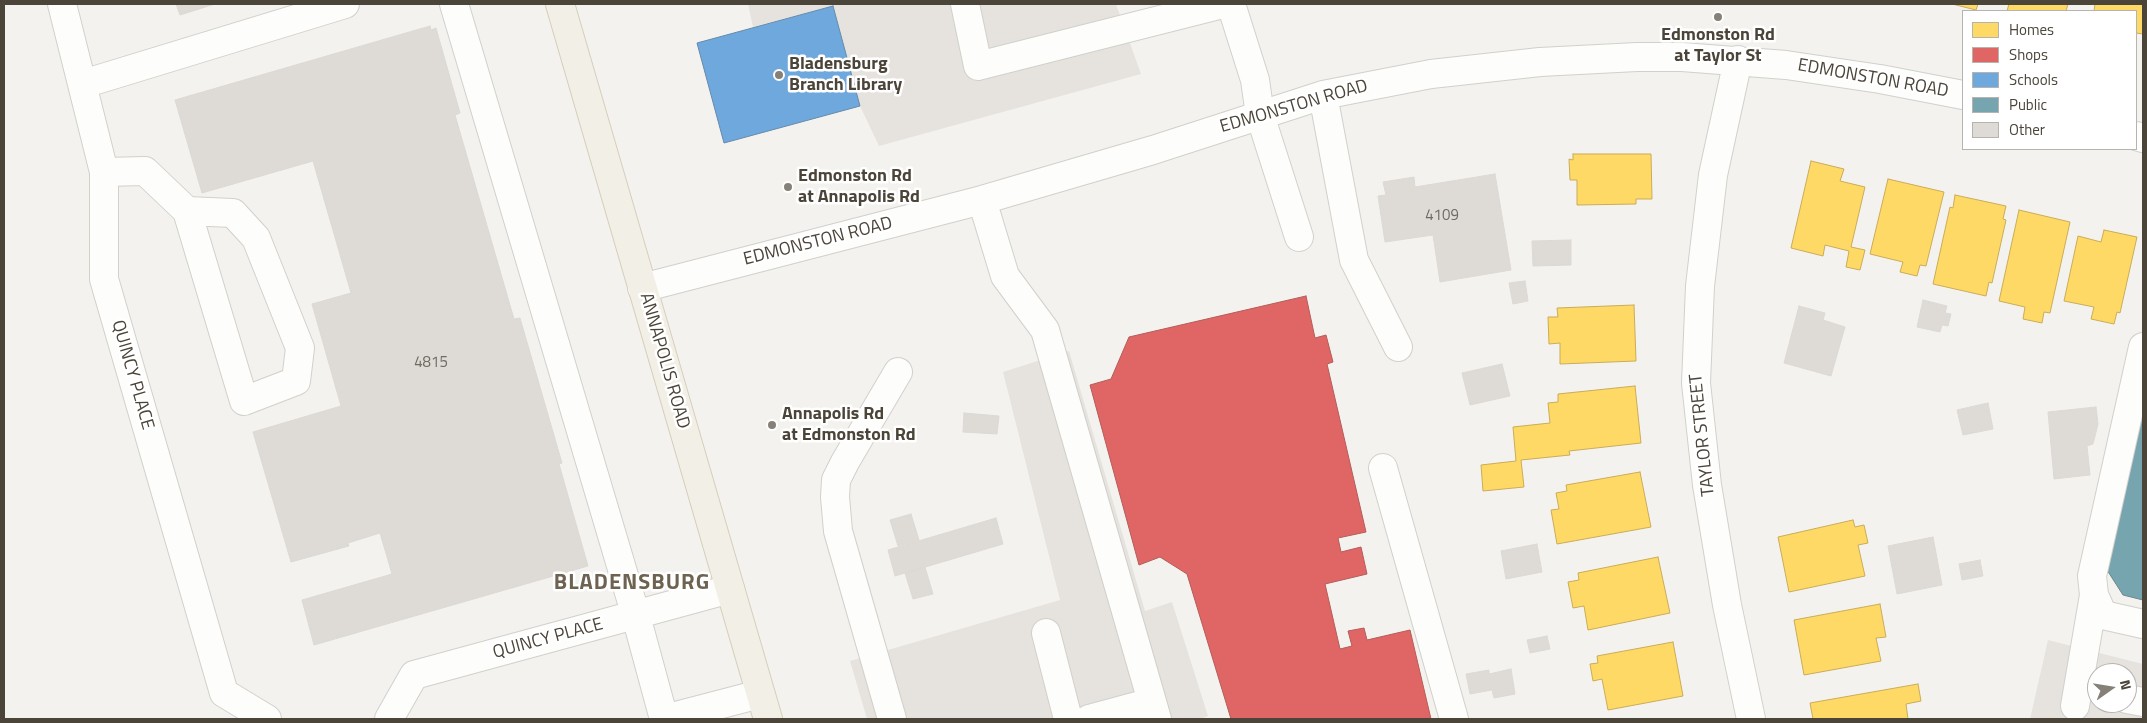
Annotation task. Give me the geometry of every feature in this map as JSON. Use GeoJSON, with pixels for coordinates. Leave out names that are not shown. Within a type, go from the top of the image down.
{"type":"FeatureCollection","features":[{"type":"Feature","properties":{"kind":"main road","name":"ANNAPOLIS ROAD"},"geometry":{"type":"LineString","coordinates":[[560,4],[768,719]]}},
{"type":"Feature","properties":{"kind":"street","name":"QUINCY PLACE"},"geometry":{"type":"LineString","coordinates":[[62,4],[104,172],[104,278],[224,693],[267,719]]}},
{"type":"Feature","properties":{"kind":"street"},"geometry":{"type":"LineString","coordinates":[[83,84],[345,4]]}},
{"type":"Feature","properties":{"kind":"street"},"geometry":{"type":"LineString","coordinates":[[454,4],[636,616],[663,719],[760,694]]}},
{"type":"Feature","properties":{"kind":"street"},"geometry":{"type":"LineString","coordinates":[[964,4],[978,66],[1223,4]]}},
{"type":"Feature","properties":{"kind":"street"},"geometry":{"type":"LineString","coordinates":[[1231,4],[1254,80],[1260,115],[1298,237]]}},
{"type":"Feature","properties":{"kind":"street","name":"EDMONSTON ROAD"},"geometry":{"type":"LineString","coordinates":[[642,288],[982,200],[1152,150],[1324,95],[1431,74],[1540,62],[1637,57],[1738,60],[1835,71],[1962,95]]}},
{"type":"Feature","properties":{"kind":"street","name":"TAYLOR STREET"},"geometry":{"type":"LineString","coordinates":[[1738,60],[1713,175],[1700,286],[1696,383],[1708,494],[1751,719]]}},
{"type":"Feature","properties":{"kind":"street"},"geometry":{"type":"LineString","coordinates":[[1324,95],[1354,260],[1398,347]]}},
{"type":"Feature","properties":{"kind":"street"},"geometry":{"type":"LineString","coordinates":[[104,172],[145,171],[187,211],[244,401],[296,380],[300,348],[256,238],[234,213],[187,211]]}},
{"type":"Feature","properties":{"kind":"street"},"geometry":{"type":"LineString","coordinates":[[982,200],[1005,276],[1045,330],[1154,711],[1089,719]]}},
{"type":"Feature","properties":{"kind":"street"},"geometry":{"type":"LineString","coordinates":[[2080,706],[2094,595],[2092,576],[2143,347]]}},
{"type":"Feature","properties":{"kind":"street"},"geometry":{"type":"LineString","coordinates":[[892,719],[838,531],[835,498],[836,480],[898,372]]}},
{"type":"Feature","properties":{"kind":"street"},"geometry":{"type":"LineString","coordinates":[[1383,468],[1454,719]]}},
{"type":"Feature","properties":{"kind":"street","name":"QUINCY PLACE"},"geometry":{"type":"LineString","coordinates":[[389,719],[414,675],[730,590]]}},
{"type":"Feature","properties":{"kind":"street"},"geometry":{"type":"LineString","coordinates":[[2094,595],[2103,615],[2143,624]]}},
{"type":"Feature","properties":{"kind":"street"},"geometry":{"type":"LineString","coordinates":[[1046,633],[1068,719]]}},
{"type":"Feature","properties":{"kind":"shaded area"},"geometry":{"type":"Polygon","coordinates":[[[748,4],[1116,4],[1141,74],[879,146],[860,106],[833,6],[753,27],[748,4]]]}},
{"type":"Feature","properties":{"kind":"shaded area"},"geometry":{"type":"Polygon","coordinates":[[[1069,351],[1145,611],[1172,602],[1208,716],[1200,719],[867,719],[850,661],[1060,600],[1003,372],[1069,351]]]}},
{"type":"Feature","properties":{"kind":"shaded area"},"geometry":{"type":"Polygon","coordinates":[[[2048,640],[2143,664],[2143,719],[2030,719],[2048,640]]]}},
{"type":"Feature","properties":{"kind":"building: Homes"},"geometry":{"type":"Polygon","coordinates":[[[1952,4],[1978,4],[1976,10],[1952,4]]]}},
{"type":"Feature","properties":{"kind":"building: Homes"},"geometry":{"type":"Polygon","coordinates":[[[2009,4],[2068,4],[2066,10],[2007,10],[2009,4]]]}},
{"type":"Feature","properties":{"kind":"building: Homes"},"geometry":{"type":"Polygon","coordinates":[[[2095,4],[2143,4],[2143,34],[2137,33],[2137,10],[2094,10],[2095,4]]]}},
{"type":"Feature","properties":{"kind":"building: Homes"},"geometry":{"type":"Polygon","coordinates":[[[1573,154],[1651,154],[1652,199],[1636,199],[1636,204],[1577,205],[1577,180],[1570,180],[1569,159],[1573,160],[1573,154]]]}},
{"type":"Feature","properties":{"kind":"building: Homes"},"geometry":{"type":"Polygon","coordinates":[[[1811,161],[1844,169],[1840,181],[1865,187],[1851,247],[1865,250],[1860,270],[1846,267],[1849,251],[1825,245],[1823,256],[1791,248],[1811,161]]]}},
{"type":"Feature","properties":{"kind":"building: Homes"},"geometry":{"type":"Polygon","coordinates":[[[1888,179],[1944,192],[1926,266],[1920,265],[1917,276],[1900,272],[1903,262],[1870,254],[1888,179]]]}},
{"type":"Feature","properties":{"kind":"building: Homes"},"geometry":{"type":"Polygon","coordinates":[[[1955,195],[2006,206],[2003,219],[2006,220],[1992,283],[1989,282],[1986,296],[1933,284],[1950,207],[1953,208],[1955,195]]]}},
{"type":"Feature","properties":{"kind":"building: Homes"},"geometry":{"type":"Polygon","coordinates":[[[2019,210],[2070,222],[2050,313],[2044,312],[2042,323],[2023,319],[2025,307],[1999,301],[2019,210]]]}},
{"type":"Feature","properties":{"kind":"building: Homes"},"geometry":{"type":"Polygon","coordinates":[[[2104,230],[2137,237],[2120,313],[2117,312],[2114,324],[2091,319],[2094,307],[2064,301],[2078,236],[2101,242],[2104,230]]]}},
{"type":"Feature","properties":{"kind":"building: Homes"},"geometry":{"type":"Polygon","coordinates":[[[1634,305],[1636,361],[1560,364],[1560,343],[1549,344],[1548,317],[1558,317],[1557,308],[1634,305]]]}},
{"type":"Feature","properties":{"kind":"building: Homes"},"geometry":{"type":"Polygon","coordinates":[[[1635,386],[1641,443],[1569,451],[1570,455],[1521,460],[1524,487],[1483,491],[1481,465],[1516,461],[1513,427],[1550,423],[1548,403],[1558,402],[1558,394],[1635,386]]]}},
{"type":"Feature","properties":{"kind":"building: Homes"},"geometry":{"type":"Polygon","coordinates":[[[1640,472],[1651,527],[1557,544],[1551,510],[1559,509],[1556,493],[1567,491],[1566,485],[1640,472]]]}},
{"type":"Feature","properties":{"kind":"building: Homes"},"geometry":{"type":"Polygon","coordinates":[[[1853,520],[1855,527],[1864,525],[1868,543],[1858,545],[1865,576],[1789,592],[1778,537],[1853,520]]]}},
{"type":"Feature","properties":{"kind":"building: Homes"},"geometry":{"type":"Polygon","coordinates":[[[1658,557],[1670,613],[1588,630],[1584,606],[1573,608],[1568,582],[1579,580],[1578,573],[1658,557]]]}},
{"type":"Feature","properties":{"kind":"building: Homes"},"geometry":{"type":"Polygon","coordinates":[[[1880,604],[1886,637],[1876,638],[1881,661],[1804,675],[1794,620],[1880,604]]]}},
{"type":"Feature","properties":{"kind":"building: Homes"},"geometry":{"type":"Polygon","coordinates":[[[1673,642],[1683,696],[1608,710],[1602,679],[1593,681],[1590,664],[1598,663],[1597,656],[1673,642]]]}},
{"type":"Feature","properties":{"kind":"building: Homes"},"geometry":{"type":"Polygon","coordinates":[[[1918,684],[1921,701],[1906,704],[1908,719],[1813,719],[1810,703],[1918,684]]]}},
{"type":"Feature","properties":{"kind":"building: Shops"},"geometry":{"type":"Polygon","coordinates":[[[1306,296],[1315,338],[1326,335],[1333,362],[1327,364],[1366,532],[1338,538],[1341,552],[1361,547],[1367,574],[1325,584],[1340,649],[1352,646],[1348,631],[1364,628],[1367,640],[1410,630],[1431,719],[1231,719],[1187,574],[1160,557],[1139,565],[1090,385],[1111,379],[1129,337],[1306,296]]]}},
{"type":"Feature","properties":{"kind":"building: Schools","name":"Bladensburg Branch Library"},"geometry":{"type":"Polygon","coordinates":[[[833,6],[860,106],[724,143],[697,43],[833,6]]]}},
{"type":"Feature","properties":{"kind":"building: Public"},"geometry":{"type":"Polygon","coordinates":[[[2143,412],[2143,600],[2123,595],[2107,570],[2143,412]]]}},
{"type":"Feature","properties":{"kind":"building: Other"},"geometry":{"type":"Polygon","coordinates":[[[176,4],[215,4],[180,15],[176,4]]]}},
{"type":"Feature","properties":{"kind":"building: Other"},"geometry":{"type":"Polygon","coordinates":[[[430,26],[431,30],[436,28],[460,113],[455,115],[514,319],[520,318],[562,463],[559,464],[588,566],[314,645],[302,600],[392,574],[380,533],[348,543],[349,546],[291,562],[253,432],[341,406],[312,304],[351,293],[313,161],[202,193],[175,100],[430,26]]]}},
{"type":"Feature","properties":{"kind":"building: Other"},"geometry":{"type":"Polygon","coordinates":[[[1495,174],[1511,270],[1440,282],[1433,235],[1385,242],[1378,196],[1386,195],[1383,182],[1414,177],[1415,187],[1495,174]]]}},
{"type":"Feature","properties":{"kind":"building: Other"},"geometry":{"type":"Polygon","coordinates":[[[1571,240],[1571,265],[1533,266],[1532,241],[1571,240]]]}},
{"type":"Feature","properties":{"kind":"building: Other"},"geometry":{"type":"Polygon","coordinates":[[[1525,281],[1528,301],[1513,304],[1509,283],[1525,281]]]}},
{"type":"Feature","properties":{"kind":"building: Other"},"geometry":{"type":"Polygon","coordinates":[[[1923,300],[1947,306],[1945,313],[1951,314],[1948,326],[1942,325],[1940,332],[1917,327],[1923,300]]]}},
{"type":"Feature","properties":{"kind":"building: Other"},"geometry":{"type":"Polygon","coordinates":[[[1799,306],[1825,313],[1823,320],[1845,327],[1831,376],[1784,363],[1799,306]]]}},
{"type":"Feature","properties":{"kind":"building: Other"},"geometry":{"type":"Polygon","coordinates":[[[1502,364],[1510,396],[1470,405],[1462,373],[1502,364]]]}},
{"type":"Feature","properties":{"kind":"building: Other"},"geometry":{"type":"Polygon","coordinates":[[[1988,403],[1993,429],[1963,435],[1957,410],[1988,403]]]}},
{"type":"Feature","properties":{"kind":"building: Other"},"geometry":{"type":"Polygon","coordinates":[[[2096,407],[2098,424],[2093,444],[2087,446],[2090,475],[2054,479],[2048,412],[2096,407]]]}},
{"type":"Feature","properties":{"kind":"building: Other"},"geometry":{"type":"Polygon","coordinates":[[[964,413],[999,416],[997,434],[963,432],[964,413]]]}},
{"type":"Feature","properties":{"kind":"building: Other"},"geometry":{"type":"Polygon","coordinates":[[[911,514],[919,540],[898,546],[890,520],[911,514]]]}},
{"type":"Feature","properties":{"kind":"building: Other"},"geometry":{"type":"Polygon","coordinates":[[[996,518],[1003,544],[895,576],[888,550],[996,518]]]}},
{"type":"Feature","properties":{"kind":"building: Other"},"geometry":{"type":"Polygon","coordinates":[[[1933,537],[1942,585],[1897,594],[1888,546],[1933,537]]]}},
{"type":"Feature","properties":{"kind":"building: Other"},"geometry":{"type":"Polygon","coordinates":[[[1537,544],[1542,572],[1506,579],[1501,551],[1537,544]]]}},
{"type":"Feature","properties":{"kind":"building: Other"},"geometry":{"type":"Polygon","coordinates":[[[1980,560],[1983,576],[1962,580],[1959,564],[1980,560]]]}},
{"type":"Feature","properties":{"kind":"building: Other"},"geometry":{"type":"Polygon","coordinates":[[[925,567],[933,594],[913,599],[905,573],[925,567]]]}},
{"type":"Feature","properties":{"kind":"building: Other"},"geometry":{"type":"Polygon","coordinates":[[[1547,636],[1550,649],[1530,653],[1527,640],[1547,636]]]}},
{"type":"Feature","properties":{"kind":"building: Other"},"geometry":{"type":"Polygon","coordinates":[[[1511,669],[1515,694],[1494,698],[1492,690],[1470,694],[1466,674],[1489,670],[1489,674],[1511,669]]]}},
{"type":"Feature","properties":{"kind":"place","name":"Edmonston Rd at Taylor St"},"geometry":{"type":"Point","coordinates":[1718,17]}},
{"type":"Feature","properties":{"kind":"place","name":"Bladensburg Branch Library"},"geometry":{"type":"Point","coordinates":[779,75]}},
{"type":"Feature","properties":{"kind":"place","name":"Edmonston Rd at Annapolis Rd"},"geometry":{"type":"Point","coordinates":[788,187]}},
{"type":"Feature","properties":{"kind":"place","name":"Annapolis Rd at Edmonston Rd"},"geometry":{"type":"Point","coordinates":[772,425]}},
{"type":"Feature","properties":{"kind":"district","name":"BLADENSBURG"},"geometry":{"type":"Point","coordinates":[632,584]}}]}
